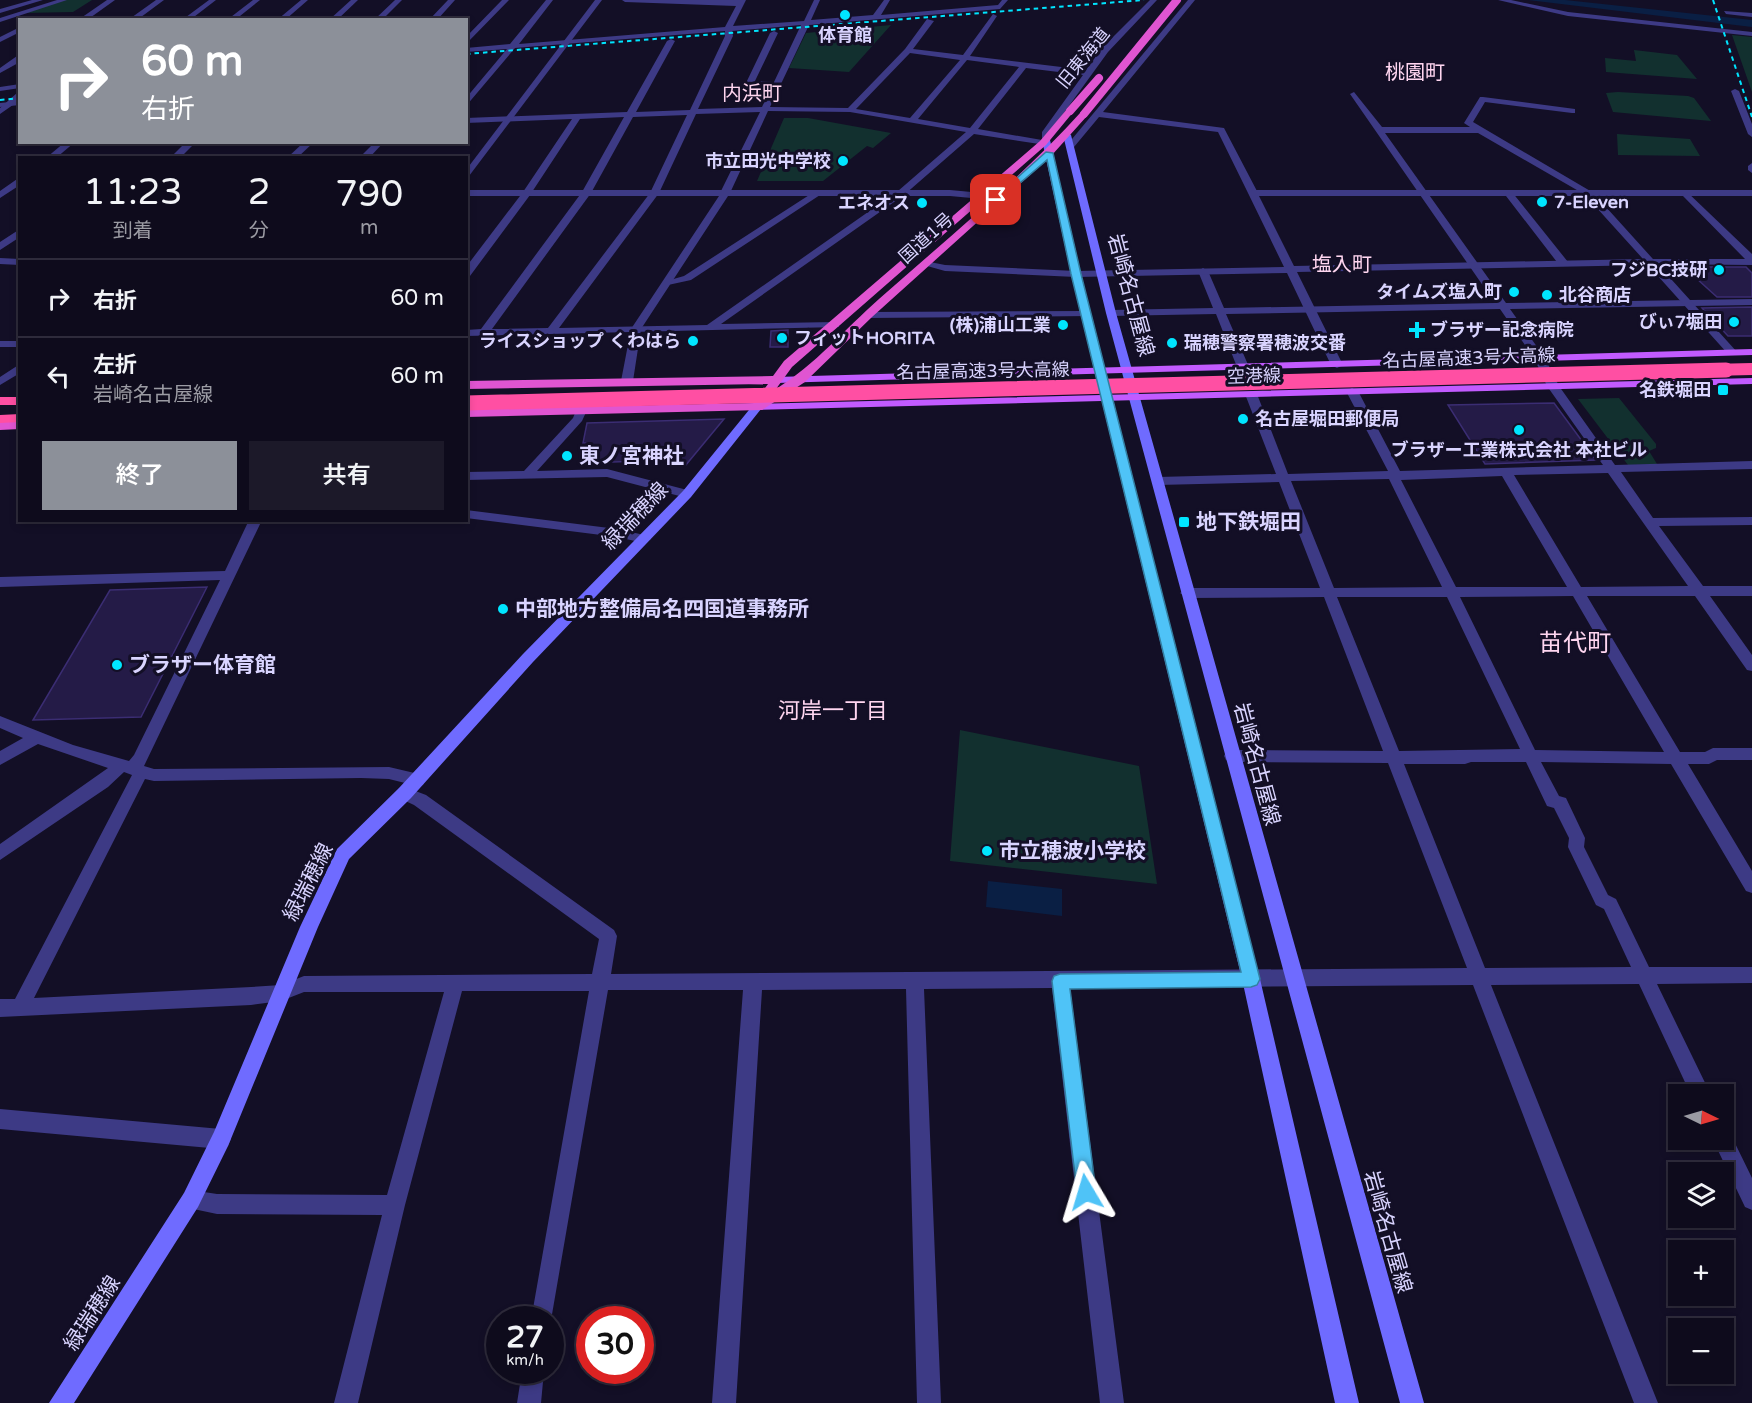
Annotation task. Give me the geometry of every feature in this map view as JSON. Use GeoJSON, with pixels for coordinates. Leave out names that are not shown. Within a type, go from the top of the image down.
{"type":"FeatureCollection","features":[{"type":"Feature","properties":{"kind":"highway"},"geometry":{"type":"LineString","coordinates":[[1115,59],[1165,0]]}},
{"type":"Feature","properties":{"kind":"highway","name":"国道1号"},"geometry":{"type":"LineString","coordinates":[[757,407],[788,364],[982,196],[1046,146],[1069,140],[1084,114],[1177,0]]}},
{"type":"Feature","properties":{"kind":"highway","name":"国道1号"},"geometry":{"type":"LineString","coordinates":[[757,407],[801,379],[925,264],[1046,146],[1070,111],[1108,68]]}},
{"type":"Feature","properties":{"kind":"highway","name":"名古屋高速3号大高線"},"geometry":{"type":"LineString","coordinates":[[468,393],[1752,360]]}},
{"type":"Feature","properties":{"kind":"highway","name":"名古屋高速3号大高線"},"geometry":{"type":"LineString","coordinates":[[468,403],[1752,369]]}},
{"type":"Feature","properties":{"kind":"highway"},"geometry":{"type":"LineString","coordinates":[[468,385],[776,380]]}},
{"type":"Feature","properties":{"kind":"highway"},"geometry":{"type":"LineString","coordinates":[[0,400],[18,410]]}},
{"type":"Feature","properties":{"kind":"highway"},"geometry":{"type":"LineString","coordinates":[[468,413],[757,407]]}},
{"type":"Feature","properties":{"kind":"highway"},"geometry":{"type":"LineString","coordinates":[[0,411],[18,411]]}},
{"type":"Feature","properties":{"kind":"highway"},"geometry":{"type":"LineString","coordinates":[[0,419],[18,411]]}},
{"type":"Feature","properties":{"kind":"highway"},"geometry":{"type":"LineString","coordinates":[[0,426],[18,412]]}},
{"type":"Feature","properties":{"kind":"main road","name":"岩崎名古屋線"},"geometry":{"type":"LineString","coordinates":[[1069,140],[1111,313],[1187,593],[1412,1403]]}},
{"type":"Feature","properties":{"kind":"main road"},"geometry":{"type":"LineString","coordinates":[[1046,146],[1251,979],[1347,1403]]}},
{"type":"Feature","properties":{"kind":"main road","name":"空港線"},"geometry":{"type":"LineString","coordinates":[[776,380],[1752,352]]}},
{"type":"Feature","properties":{"kind":"main road","name":"空港線"},"geometry":{"type":"LineString","coordinates":[[757,407],[1752,381]]}},
{"type":"Feature","properties":{"kind":"main road","name":"緑瑞穂線"},"geometry":{"type":"LineString","coordinates":[[61,1403],[191,1200],[221,1139],[281,993],[343,854],[411,786],[528,658],[687,494],[757,407]]}},
{"type":"Feature","properties":{"kind":"street"},"geometry":{"type":"LineString","coordinates":[[0,11],[40,0]]}},
{"type":"Feature","properties":{"kind":"street"},"geometry":{"type":"LineString","coordinates":[[0,20],[64,0]]}},
{"type":"Feature","properties":{"kind":"street"},"geometry":{"type":"LineString","coordinates":[[84,18],[112,0]]}},
{"type":"Feature","properties":{"kind":"street"},"geometry":{"type":"LineString","coordinates":[[134,18],[161,0]]}},
{"type":"Feature","properties":{"kind":"street"},"geometry":{"type":"LineString","coordinates":[[188,18],[213,0]]}},
{"type":"Feature","properties":{"kind":"street"},"geometry":{"type":"LineString","coordinates":[[233,18],[257,0]]}},
{"type":"Feature","properties":{"kind":"street"},"geometry":{"type":"LineString","coordinates":[[282,18],[305,0]]}},
{"type":"Feature","properties":{"kind":"street"},"geometry":{"type":"LineString","coordinates":[[334,18],[355,0]]}},
{"type":"Feature","properties":{"kind":"street"},"geometry":{"type":"LineString","coordinates":[[379,18],[399,0]]}},
{"type":"Feature","properties":{"kind":"street"},"geometry":{"type":"LineString","coordinates":[[434,18],[452,0]]}},
{"type":"Feature","properties":{"kind":"street"},"geometry":{"type":"LineString","coordinates":[[468,40],[506,0]]}},
{"type":"Feature","properties":{"kind":"street"},"geometry":{"type":"LineString","coordinates":[[468,102],[550,0]]}},
{"type":"Feature","properties":{"kind":"street"},"geometry":{"type":"LineString","coordinates":[[468,174],[599,0]]}},
{"type":"Feature","properties":{"kind":"street"},"geometry":{"type":"LineString","coordinates":[[551,331],[654,193],[742,2],[625,0]]}},
{"type":"Feature","properties":{"kind":"street"},"geometry":{"type":"LineString","coordinates":[[627,381],[636,330],[725,193],[817,0]]}},
{"type":"Feature","properties":{"kind":"street"},"geometry":{"type":"LineString","coordinates":[[876,16],[887,0]]}},
{"type":"Feature","properties":{"kind":"street"},"geometry":{"type":"LineString","coordinates":[[936,12],[944,0]]}},
{"type":"Feature","properties":{"kind":"street"},"geometry":{"type":"LineString","coordinates":[[1154,1],[1187,0]]}},
{"type":"Feature","properties":{"kind":"street"},"geometry":{"type":"LineString","coordinates":[[1069,140],[1098,114],[1192,0]]}},
{"type":"Feature","properties":{"kind":"street"},"geometry":{"type":"LineString","coordinates":[[1501,0],[1568,14],[1752,34]]}},
{"type":"Feature","properties":{"kind":"street","name":"旧東海道"},"geometry":{"type":"LineString","coordinates":[[1046,146],[1046,132],[1105,50],[1154,1]]}},
{"type":"Feature","properties":{"kind":"street"},"geometry":{"type":"LineString","coordinates":[[468,50],[562,50],[671,41],[806,22],[936,12],[1002,3]]}},
{"type":"Feature","properties":{"kind":"street"},"geometry":{"type":"LineString","coordinates":[[1146,9],[1181,15]]}},
{"type":"Feature","properties":{"kind":"street"},"geometry":{"type":"LineString","coordinates":[[1726,12],[1752,15]]}},
{"type":"Feature","properties":{"kind":"street"},"geometry":{"type":"LineString","coordinates":[[468,57],[567,42],[728,32],[774,33],[993,16],[942,90],[913,120]]}},
{"type":"Feature","properties":{"kind":"street"},"geometry":{"type":"LineString","coordinates":[[0,20],[18,21]]}},
{"type":"Feature","properties":{"kind":"street"},"geometry":{"type":"LineString","coordinates":[[850,110],[908,51],[930,21]]}},
{"type":"Feature","properties":{"kind":"street"},"geometry":{"type":"LineString","coordinates":[[0,40],[18,30]]}},
{"type":"Feature","properties":{"kind":"street"},"geometry":{"type":"LineString","coordinates":[[774,33],[750,82],[777,84]]}},
{"type":"Feature","properties":{"kind":"street"},"geometry":{"type":"LineString","coordinates":[[484,333],[586,193],[671,41]]}},
{"type":"Feature","properties":{"kind":"street"},"geometry":{"type":"LineString","coordinates":[[908,51],[1089,74]]}},
{"type":"Feature","properties":{"kind":"street"},"geometry":{"type":"LineString","coordinates":[[0,71],[18,59]]}},
{"type":"Feature","properties":{"kind":"street"},"geometry":{"type":"LineString","coordinates":[[710,327],[901,193],[972,131],[1024,65]]}},
{"type":"Feature","properties":{"kind":"street"},"geometry":{"type":"LineString","coordinates":[[0,71],[18,73]]}},
{"type":"Feature","properties":{"kind":"street"},"geometry":{"type":"LineString","coordinates":[[0,89],[18,86]]}},
{"type":"Feature","properties":{"kind":"street"},"geometry":{"type":"LineString","coordinates":[[1735,91],[1752,134]]}},
{"type":"Feature","properties":{"kind":"street"},"geometry":{"type":"LineString","coordinates":[[1354,94],[1539,358],[1553,386],[1652,522],[1752,666]]}},
{"type":"Feature","properties":{"kind":"street"},"geometry":{"type":"LineString","coordinates":[[2,108],[18,96]]}},
{"type":"Feature","properties":{"kind":"street"},"geometry":{"type":"LineString","coordinates":[[1572,111],[1483,99],[1468,123],[1589,194],[1732,352]]}},
{"type":"Feature","properties":{"kind":"street"},"geometry":{"type":"LineString","coordinates":[[2,108],[18,104]]}},
{"type":"Feature","properties":{"kind":"street"},"geometry":{"type":"LineString","coordinates":[[2,108],[18,112]]}},
{"type":"Feature","properties":{"kind":"street"},"geometry":{"type":"LineString","coordinates":[[468,121],[764,109],[850,110],[1046,146]]}},
{"type":"Feature","properties":{"kind":"street"},"geometry":{"type":"LineString","coordinates":[[1098,114],[1221,130],[1292,269],[1337,365]]}},
{"type":"Feature","properties":{"kind":"street"},"geometry":{"type":"LineString","coordinates":[[468,271],[527,193],[578,116]]}},
{"type":"Feature","properties":{"kind":"street"},"geometry":{"type":"LineString","coordinates":[[1379,130],[1481,130]]}},
{"type":"Feature","properties":{"kind":"street"},"geometry":{"type":"LineString","coordinates":[[53,156],[68,144]]}},
{"type":"Feature","properties":{"kind":"street"},"geometry":{"type":"LineString","coordinates":[[176,156],[190,144]]}},
{"type":"Feature","properties":{"kind":"street"},"geometry":{"type":"LineString","coordinates":[[293,156],[308,144]]}},
{"type":"Feature","properties":{"kind":"street"},"geometry":{"type":"LineString","coordinates":[[365,156],[378,144]]}},
{"type":"Feature","properties":{"kind":"street"},"geometry":{"type":"LineString","coordinates":[[0,179],[18,180]]}},
{"type":"Feature","properties":{"kind":"street"},"geometry":{"type":"LineString","coordinates":[[0,195],[18,182]]}},
{"type":"Feature","properties":{"kind":"street"},"geometry":{"type":"LineString","coordinates":[[468,193],[901,193],[982,196]]}},
{"type":"Feature","properties":{"kind":"street"},"geometry":{"type":"LineString","coordinates":[[668,282],[687,278],[818,193]]}},
{"type":"Feature","properties":{"kind":"street"},"geometry":{"type":"LineString","coordinates":[[1253,193],[1752,193]]}},
{"type":"Feature","properties":{"kind":"street"},"geometry":{"type":"LineString","coordinates":[[1685,193],[1752,261]]}},
{"type":"Feature","properties":{"kind":"street"},"geometry":{"type":"LineString","coordinates":[[1509,194],[1564,264]]}},
{"type":"Feature","properties":{"kind":"street"},"geometry":{"type":"LineString","coordinates":[[0,247],[18,234]]}},
{"type":"Feature","properties":{"kind":"street"},"geometry":{"type":"LineString","coordinates":[[0,261],[18,262]]}},
{"type":"Feature","properties":{"kind":"street"},"geometry":{"type":"LineString","coordinates":[[925,264],[945,268],[1076,274],[1752,261]]}},
{"type":"Feature","properties":{"kind":"street"},"geometry":{"type":"LineString","coordinates":[[1203,271],[1244,367]]}},
{"type":"Feature","properties":{"kind":"street"},"geometry":{"type":"LineString","coordinates":[[1111,313],[1752,302]]}},
{"type":"Feature","properties":{"kind":"street"},"geometry":{"type":"LineString","coordinates":[[868,315],[1086,314]]}},
{"type":"Feature","properties":{"kind":"street"},"geometry":{"type":"LineString","coordinates":[[468,333],[835,325]]}},
{"type":"Feature","properties":{"kind":"street"},"geometry":{"type":"LineString","coordinates":[[0,344],[18,344]]}},
{"type":"Feature","properties":{"kind":"street"},"geometry":{"type":"LineString","coordinates":[[0,382],[18,368]]}},
{"type":"Feature","properties":{"kind":"street"},"geometry":{"type":"LineString","coordinates":[[1352,391],[1395,473],[1395,480],[1453,592],[1553,801],[1560,803],[1577,838],[1576,847],[1602,900],[1610,904],[1696,1084]]}},
{"type":"Feature","properties":{"kind":"street"},"geometry":{"type":"LineString","coordinates":[[1251,394],[1646,1403]]}},
{"type":"Feature","properties":{"kind":"street"},"geometry":{"type":"LineString","coordinates":[[529,474],[532,467],[578,419],[581,410]]}},
{"type":"Feature","properties":{"kind":"street"},"geometry":{"type":"LineString","coordinates":[[1158,481],[1752,465]]}},
{"type":"Feature","properties":{"kind":"street"},"geometry":{"type":"LineString","coordinates":[[1505,471],[1752,886]]}},
{"type":"Feature","properties":{"kind":"street"},"geometry":{"type":"LineString","coordinates":[[468,479],[529,474],[607,473],[687,494]]}},
{"type":"Feature","properties":{"kind":"street"},"geometry":{"type":"LineString","coordinates":[[468,513],[617,533],[645,539]]}},
{"type":"Feature","properties":{"kind":"street"},"geometry":{"type":"LineString","coordinates":[[1652,522],[1752,521]]}},
{"type":"Feature","properties":{"kind":"street"},"geometry":{"type":"LineString","coordinates":[[21,1005],[131,769],[140,759],[255,522]]}},
{"type":"Feature","properties":{"kind":"street"},"geometry":{"type":"LineString","coordinates":[[0,582],[229,575]]}},
{"type":"Feature","properties":{"kind":"street"},"geometry":{"type":"LineString","coordinates":[[1187,593],[1752,591]]}},
{"type":"Feature","properties":{"kind":"street"},"geometry":{"type":"LineString","coordinates":[[0,722],[69,750],[154,775],[389,773],[411,786],[420,800],[608,936],[544,1306]]}},
{"type":"Feature","properties":{"kind":"street"},"geometry":{"type":"LineString","coordinates":[[0,759],[38,736]]}},
{"type":"Feature","properties":{"kind":"street"},"geometry":{"type":"LineString","coordinates":[[1232,756],[1395,759],[1530,755],[1709,758],[1713,754],[1752,754]]}},
{"type":"Feature","properties":{"kind":"street"},"geometry":{"type":"LineString","coordinates":[[0,853],[102,783],[131,769]]}},
{"type":"Feature","properties":{"kind":"street"},"geometry":{"type":"LineString","coordinates":[[0,1008],[21,1005],[281,993],[304,984],[1752,975]]}},
{"type":"Feature","properties":{"kind":"street"},"geometry":{"type":"LineString","coordinates":[[1060,981],[1112,1403]]}},
{"type":"Feature","properties":{"kind":"street"},"geometry":{"type":"LineString","coordinates":[[724,1403],[753,982]]}},
{"type":"Feature","properties":{"kind":"street"},"geometry":{"type":"LineString","coordinates":[[915,982],[929,1403]]}},
{"type":"Feature","properties":{"kind":"street"},"geometry":{"type":"LineString","coordinates":[[346,1403],[395,1205],[455,984]]}},
{"type":"Feature","properties":{"kind":"street"},"geometry":{"type":"LineString","coordinates":[[0,1119],[221,1139]]}},
{"type":"Feature","properties":{"kind":"street"},"geometry":{"type":"LineString","coordinates":[[1728,1150],[1752,1200]]}},
{"type":"Feature","properties":{"kind":"street"},"geometry":{"type":"LineString","coordinates":[[191,1200],[217,1204],[395,1205]]}},
{"type":"Feature","properties":{"kind":"street"},"geometry":{"type":"LineString","coordinates":[[529,1403],[531,1384]]}},
{"type":"Feature","properties":{"kind":"green space"},"geometry":{"type":"Polygon","coordinates":[[[64,0],[92,0],[73,12],[24,13],[64,0]]]}},
{"type":"Feature","properties":{"kind":"green space"},"geometry":{"type":"Polygon","coordinates":[[[891,25],[849,72],[789,68],[806,33],[891,25]]]}},
{"type":"Feature","properties":{"kind":"green space"},"geometry":{"type":"Polygon","coordinates":[[[1732,35],[1752,37],[1752,92],[1732,35]]]}},
{"type":"Feature","properties":{"kind":"green space"},"geometry":{"type":"Polygon","coordinates":[[[1634,50],[1677,55],[1697,79],[1606,72],[1605,58],[1636,61],[1634,50]]]}},
{"type":"Feature","properties":{"kind":"green space"},"geometry":{"type":"Polygon","coordinates":[[[1606,93],[1688,96],[1694,98],[1711,121],[1613,112],[1606,93]]]}},
{"type":"Feature","properties":{"kind":"green space"},"geometry":{"type":"Polygon","coordinates":[[[784,118],[808,118],[891,133],[873,148],[867,146],[823,181],[757,181],[784,118]]]}},
{"type":"Feature","properties":{"kind":"green space"},"geometry":{"type":"Polygon","coordinates":[[[1617,134],[1690,139],[1700,156],[1618,155],[1617,134]]]}},
{"type":"Feature","properties":{"kind":"green space"},"geometry":{"type":"Polygon","coordinates":[[[1619,398],[1656,444],[1656,448],[1649,451],[1657,464],[1628,465],[1578,399],[1619,398]]]}},
{"type":"Feature","properties":{"kind":"green space"},"geometry":{"type":"Polygon","coordinates":[[[960,730],[1139,766],[1157,884],[950,861],[960,730]]]}},
{"type":"Feature","properties":{"kind":"water"},"geometry":{"type":"Polygon","coordinates":[[[1528,0],[1565,0],[1752,20],[1752,27],[1528,0]]]}},
{"type":"Feature","properties":{"kind":"water"},"geometry":{"type":"Polygon","coordinates":[[[988,881],[1062,889],[1062,916],[986,907],[988,881]]]}},
{"type":"Feature","properties":{"kind":"building"},"geometry":{"type":"Polygon","coordinates":[[[1746,267],[1752,273],[1752,297],[1717,297],[1685,268],[1746,267]]]}},
{"type":"Feature","properties":{"kind":"building","name":"びぃ7堀田"},"geometry":{"type":"Polygon","coordinates":[[[1752,307],[1752,336],[1728,336],[1702,308],[1752,307]]]}},
{"type":"Feature","properties":{"kind":"building","name":"フィットHORITA"},"geometry":{"type":"Polygon","coordinates":[[[788,330],[788,347],[770,347],[771,331],[788,330]]]}},
{"type":"Feature","properties":{"kind":"building","name":"ブラザー工業株式会社 本社ビル"},"geometry":{"type":"Polygon","coordinates":[[[1554,403],[1596,460],[1485,464],[1448,405],[1554,403]]]}},
{"type":"Feature","properties":{"kind":"building"},"geometry":{"type":"Polygon","coordinates":[[[724,419],[685,466],[670,460],[584,463],[588,443],[583,443],[587,423],[724,419]]]}},
{"type":"Feature","properties":{"kind":"building","name":"ブラザー体育館"},"geometry":{"type":"Polygon","coordinates":[[[207,587],[141,717],[33,720],[110,590],[207,587]]]}},
{"type":"Feature","properties":{"kind":"railway"},"geometry":{"type":"LineString","coordinates":[[468,54],[1144,0]]}},
{"type":"Feature","properties":{"kind":"railway"},"geometry":{"type":"LineString","coordinates":[[1713,0],[1752,117]]}},
{"type":"Feature","properties":{"kind":"railway"},"geometry":{"type":"LineString","coordinates":[[0,100],[18,98]]}},
{"type":"Feature","properties":{"kind":"place","name":"体育館"},"geometry":{"type":"Point","coordinates":[845,15]}},
{"type":"Feature","properties":{"kind":"place","name":"市立田光中学校"},"geometry":{"type":"Point","coordinates":[843,161]}},
{"type":"Feature","properties":{"kind":"place","name":"7-Eleven"},"geometry":{"type":"Point","coordinates":[1542,202]}},
{"type":"Feature","properties":{"kind":"place","name":"エネオス"},"geometry":{"type":"Point","coordinates":[922,203]}},
{"type":"Feature","properties":{"kind":"place","name":"フジBC技研"},"geometry":{"type":"Point","coordinates":[1719,270]}},
{"type":"Feature","properties":{"kind":"place","name":"タイムズ塩入町"},"geometry":{"type":"Point","coordinates":[1514,292]}},
{"type":"Feature","properties":{"kind":"place","name":"北谷商店"},"geometry":{"type":"Point","coordinates":[1547,295]}},
{"type":"Feature","properties":{"kind":"place","name":"びぃ7堀田"},"geometry":{"type":"Point","coordinates":[1734,322]}},
{"type":"Feature","properties":{"kind":"place","name":"(株)浦山工業"},"geometry":{"type":"Point","coordinates":[1063,325]}},
{"type":"Feature","properties":{"kind":"place","name":"ブラザー記念病院"},"geometry":{"type":"Point","coordinates":[1417,330]}},
{"type":"Feature","properties":{"kind":"place","name":"フィットHORITA"},"geometry":{"type":"Point","coordinates":[782,338]}},
{"type":"Feature","properties":{"kind":"place","name":"ライスショップ くわはら"},"geometry":{"type":"Point","coordinates":[693,341]}},
{"type":"Feature","properties":{"kind":"place","name":"瑞穂警察署穂波交番"},"geometry":{"type":"Point","coordinates":[1172,343]}},
{"type":"Feature","properties":{"kind":"place","name":"名鉄堀田"},"geometry":{"type":"Point","coordinates":[1723,390]}},
{"type":"Feature","properties":{"kind":"place","name":"名古屋堀田郵便局"},"geometry":{"type":"Point","coordinates":[1243,419]}},
{"type":"Feature","properties":{"kind":"place","name":"ブラザー工業株式会社 本社ビル"},"geometry":{"type":"Point","coordinates":[1519,430]}},
{"type":"Feature","properties":{"kind":"place","name":"東ノ宮神社"},"geometry":{"type":"Point","coordinates":[567,456]}},
{"type":"Feature","properties":{"kind":"place","name":"地下鉄堀田"},"geometry":{"type":"Point","coordinates":[1184,522]}},
{"type":"Feature","properties":{"kind":"place","name":"中部地方整備局名四国道事務所"},"geometry":{"type":"Point","coordinates":[503,609]}},
{"type":"Feature","properties":{"kind":"place","name":"ブラザー体育館"},"geometry":{"type":"Point","coordinates":[117,665]}},
{"type":"Feature","properties":{"kind":"place","name":"市立穂波小学校"},"geometry":{"type":"Point","coordinates":[987,851]}},
{"type":"Feature","properties":{"kind":"district","name":"桃園町"},"geometry":{"type":"Point","coordinates":[1415,72]}},
{"type":"Feature","properties":{"kind":"district","name":"内浜町"},"geometry":{"type":"Point","coordinates":[752,93]}},
{"type":"Feature","properties":{"kind":"district","name":"塩入町"},"geometry":{"type":"Point","coordinates":[1342,264]}},
{"type":"Feature","properties":{"kind":"district","name":"苗代町"},"geometry":{"type":"Point","coordinates":[1575,643]}},
{"type":"Feature","properties":{"kind":"district","name":"河岸一丁目"},"geometry":{"type":"Point","coordinates":[833,710]}},
{"type":"Feature","properties":{"kind":"route"},"geometry":{"type":"LineString","coordinates":[[996,200],[1049,153],[1076,274],[1251,979],[1060,981],[1086,1192]]}}]}
